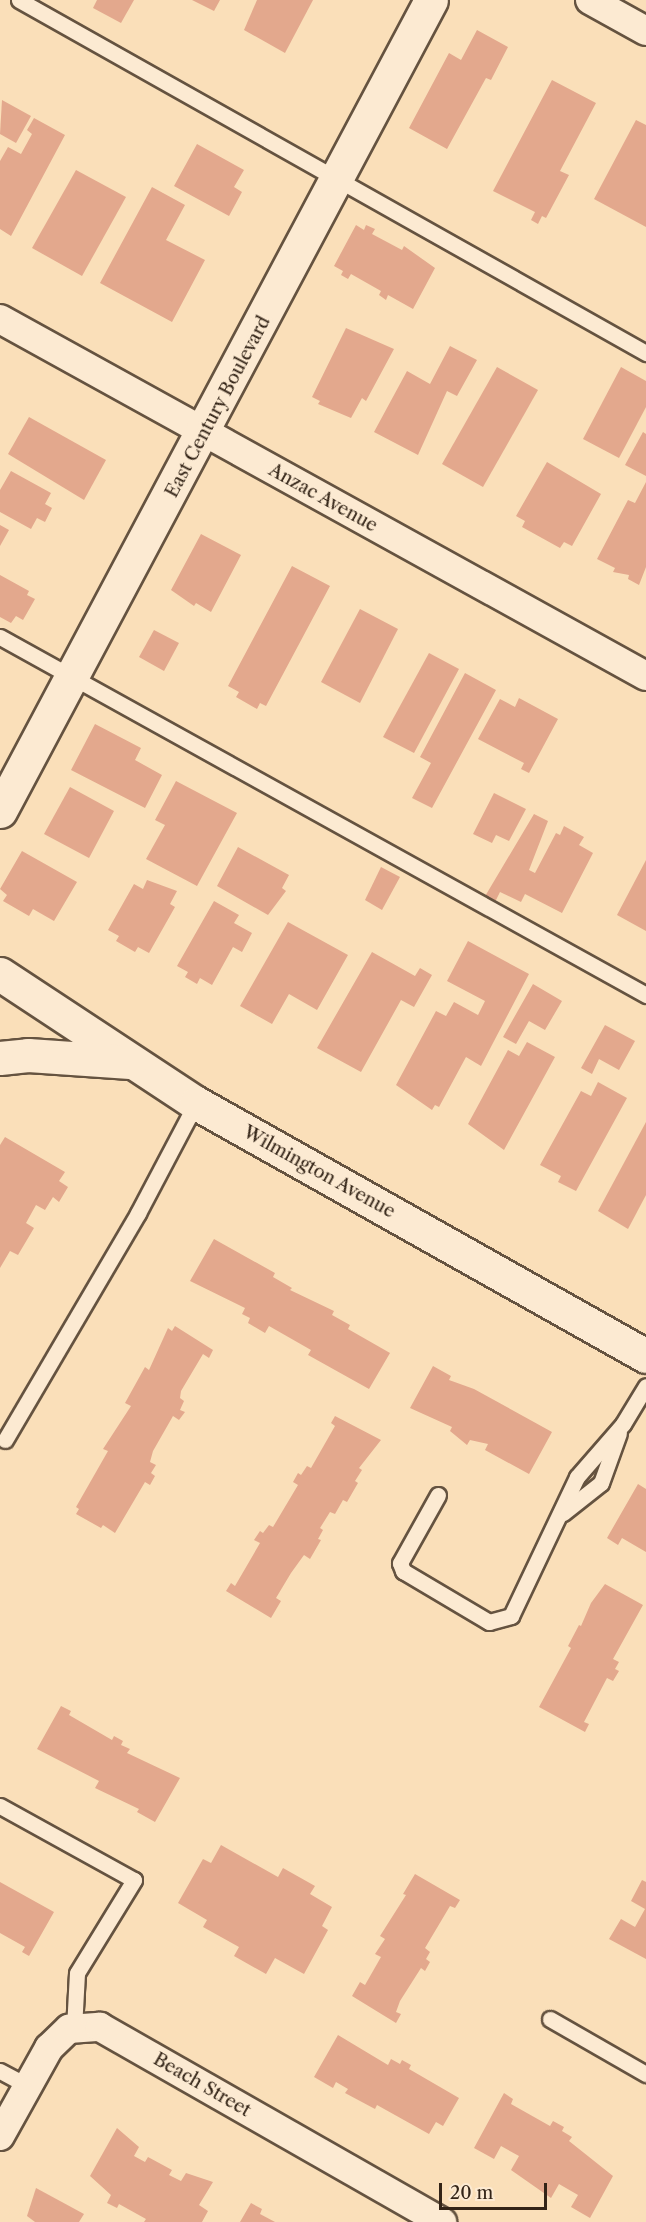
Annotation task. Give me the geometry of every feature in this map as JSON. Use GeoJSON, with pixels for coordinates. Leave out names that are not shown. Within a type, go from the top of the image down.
{"type":"FeatureCollection","features":[{"type":"Feature","properties":{"kind":"main road","name":"East Century Boulevard"},"geometry":{"type":"LineString","coordinates":[[0,811],[204,434],[431,0]]}},
{"type":"Feature","properties":{"kind":"main road","name":"Wilmington Avenue"},"geometry":{"type":"LineString","coordinates":[[0,974],[196,1103],[646,1356]]}},
{"type":"Feature","properties":{"kind":"main road"},"geometry":{"type":"LineString","coordinates":[[0,1058],[28,1055],[132,1062]]}},
{"type":"Feature","properties":{"kind":"street"},"geometry":{"type":"LineString","coordinates":[[590,0],[646,31]]}},
{"type":"Feature","properties":{"kind":"street","name":"Anzac Avenue"},"geometry":{"type":"LineString","coordinates":[[0,320],[646,676]]}},
{"type":"Feature","properties":{"kind":"street","name":"Beach Street"},"geometry":{"type":"LineString","coordinates":[[74,2029],[100,2027],[442,2222]]}},
{"type":"Feature","properties":{"kind":"street"},"geometry":{"type":"LineString","coordinates":[[0,2136],[49,2048],[69,2029],[74,2029]]}},
{"type":"Feature","properties":{"kind":"lane"},"geometry":{"type":"LineString","coordinates":[[19,0],[646,353]]}},
{"type":"Feature","properties":{"kind":"lane"},"geometry":{"type":"LineString","coordinates":[[0,637],[646,995]]}},
{"type":"Feature","properties":{"kind":"lane"},"geometry":{"type":"LineString","coordinates":[[5,1440],[138,1213],[196,1103]]}},
{"type":"Feature","properties":{"kind":"lane"},"geometry":{"type":"LineString","coordinates":[[438,1495],[400,1563],[403,1571],[489,1622],[511,1616],[563,1513],[577,1477],[623,1424],[646,1386]]}},
{"type":"Feature","properties":{"kind":"lane"},"geometry":{"type":"LineString","coordinates":[[563,1513],[602,1483],[623,1424]]}},
{"type":"Feature","properties":{"kind":"lane"},"geometry":{"type":"LineString","coordinates":[[0,1806],[134,1880],[77,1973],[74,2029]]}},
{"type":"Feature","properties":{"kind":"lane"},"geometry":{"type":"LineString","coordinates":[[550,2019],[646,2074]]}},
{"type":"Feature","properties":{"kind":"lane"},"geometry":{"type":"LineString","coordinates":[[0,2071],[28,2085]]}},
{"type":"Feature","properties":{"kind":"building"},"geometry":{"type":"Polygon","coordinates":[[[97,0],[134,0],[121,23],[93,8],[97,0]]]}},
{"type":"Feature","properties":{"kind":"building"},"geometry":{"type":"Polygon","coordinates":[[[192,0],[220,0],[214,11],[192,0]]]}},
{"type":"Feature","properties":{"kind":"building"},"geometry":{"type":"Polygon","coordinates":[[[257,0],[313,0],[285,53],[244,30],[257,0]]]}},
{"type":"Feature","properties":{"kind":"building"},"geometry":{"type":"Polygon","coordinates":[[[477,30],[508,47],[491,80],[486,78],[447,149],[409,128],[449,53],[461,60],[477,30]]]}},
{"type":"Feature","properties":{"kind":"building"},"geometry":{"type":"Polygon","coordinates":[[[552,80],[596,103],[560,171],[569,175],[546,218],[542,216],[538,224],[531,220],[535,212],[493,191],[552,80]]]}},
{"type":"Feature","properties":{"kind":"building"},"geometry":{"type":"Polygon","coordinates":[[[2,100],[31,116],[16,143],[0,134],[2,100]]]}},
{"type":"Feature","properties":{"kind":"building"},"geometry":{"type":"Polygon","coordinates":[[[34,118],[65,135],[11,236],[0,229],[0,161],[8,147],[21,154],[32,134],[27,130],[34,118]]]}},
{"type":"Feature","properties":{"kind":"building"},"geometry":{"type":"Polygon","coordinates":[[[636,120],[646,125],[646,227],[594,199],[636,120]]]}},
{"type":"Feature","properties":{"kind":"building"},"geometry":{"type":"Polygon","coordinates":[[[197,144],[244,170],[234,187],[242,192],[229,216],[174,186],[197,144]]]}},
{"type":"Feature","properties":{"kind":"building"},"geometry":{"type":"Polygon","coordinates":[[[76,170],[126,197],[82,276],[32,248],[76,170]]]}},
{"type":"Feature","properties":{"kind":"building"},"geometry":{"type":"Polygon","coordinates":[[[152,187],[185,205],[166,240],[205,260],[172,322],[100,283],[152,187]]]}},
{"type":"Feature","properties":{"kind":"building"},"geometry":{"type":"Polygon","coordinates":[[[356,225],[364,230],[366,225],[375,229],[372,234],[402,250],[404,246],[435,268],[413,309],[388,295],[386,300],[379,295],[381,291],[351,274],[348,279],[341,275],[343,271],[334,266],[356,225]]]}},
{"type":"Feature","properties":{"kind":"building"},"geometry":{"type":"Polygon","coordinates":[[[346,328],[394,349],[366,401],[362,398],[351,418],[318,404],[320,401],[312,397],[346,328]]]}},
{"type":"Feature","properties":{"kind":"building"},"geometry":{"type":"Polygon","coordinates":[[[450,346],[477,360],[457,396],[447,391],[418,455],[374,432],[407,371],[430,384],[450,346]]]}},
{"type":"Feature","properties":{"kind":"building"},"geometry":{"type":"Polygon","coordinates":[[[497,367],[538,390],[483,487],[442,464],[497,367]]]}},
{"type":"Feature","properties":{"kind":"building"},"geometry":{"type":"Polygon","coordinates":[[[621,367],[646,381],[646,407],[619,458],[583,439],[621,367]]]}},
{"type":"Feature","properties":{"kind":"building"},"geometry":{"type":"Polygon","coordinates":[[[29,417],[106,460],[84,500],[8,454],[29,417]]]}},
{"type":"Feature","properties":{"kind":"building"},"geometry":{"type":"Polygon","coordinates":[[[643,432],[646,434],[646,476],[625,465],[643,432]]]}},
{"type":"Feature","properties":{"kind":"building"},"geometry":{"type":"Polygon","coordinates":[[[547,462],[601,494],[572,546],[564,542],[560,548],[522,527],[525,521],[516,516],[547,462]]]}},
{"type":"Feature","properties":{"kind":"building"},"geometry":{"type":"Polygon","coordinates":[[[11,471],[51,493],[45,504],[52,508],[45,522],[37,518],[31,529],[0,512],[0,490],[11,471]]]}},
{"type":"Feature","properties":{"kind":"building"},"geometry":{"type":"Polygon","coordinates":[[[646,482],[646,567],[639,585],[628,579],[629,575],[613,572],[615,568],[597,559],[628,500],[635,503],[646,482]]]}},
{"type":"Feature","properties":{"kind":"building"},"geometry":{"type":"Polygon","coordinates":[[[0,525],[9,530],[0,546],[0,525]]]}},
{"type":"Feature","properties":{"kind":"building"},"geometry":{"type":"Polygon","coordinates":[[[201,534],[241,555],[211,612],[196,603],[194,606],[171,590],[201,534]]]}},
{"type":"Feature","properties":{"kind":"building"},"geometry":{"type":"Polygon","coordinates":[[[292,566],[330,586],[266,706],[260,703],[257,709],[236,697],[239,692],[228,686],[292,566]]]}},
{"type":"Feature","properties":{"kind":"building"},"geometry":{"type":"Polygon","coordinates":[[[0,575],[29,591],[27,595],[35,599],[23,620],[16,616],[11,623],[0,617],[0,575]]]}},
{"type":"Feature","properties":{"kind":"building"},"geometry":{"type":"Polygon","coordinates":[[[360,609],[398,629],[360,703],[321,682],[360,609]]]}},
{"type":"Feature","properties":{"kind":"building"},"geometry":{"type":"Polygon","coordinates":[[[154,630],[179,643],[164,671],[139,657],[154,630]]]}},
{"type":"Feature","properties":{"kind":"building"},"geometry":{"type":"Polygon","coordinates":[[[429,653],[459,669],[414,753],[383,737],[429,653]]]}},
{"type":"Feature","properties":{"kind":"building"},"geometry":{"type":"Polygon","coordinates":[[[465,673],[496,690],[432,808],[412,798],[431,763],[420,757],[465,673]]]}},
{"type":"Feature","properties":{"kind":"building"},"geometry":{"type":"Polygon","coordinates":[[[519,698],[558,719],[529,773],[521,769],[524,763],[478,739],[500,699],[515,707],[519,698]]]}},
{"type":"Feature","properties":{"kind":"building"},"geometry":{"type":"Polygon","coordinates":[[[95,724],[141,748],[135,760],[162,775],[145,808],[71,770],[95,724]]]}},
{"type":"Feature","properties":{"kind":"building"},"geometry":{"type":"Polygon","coordinates":[[[176,781],[237,813],[197,886],[146,859],[165,825],[155,820],[176,781]]]}},
{"type":"Feature","properties":{"kind":"building"},"geometry":{"type":"Polygon","coordinates":[[[70,787],[114,811],[89,858],[44,834],[70,787]]]}},
{"type":"Feature","properties":{"kind":"building"},"geometry":{"type":"Polygon","coordinates":[[[494,793],[526,809],[509,841],[496,835],[492,843],[473,834],[494,793]]]}},
{"type":"Feature","properties":{"kind":"building"},"geometry":{"type":"Polygon","coordinates":[[[534,814],[548,821],[529,870],[535,873],[556,833],[560,835],[564,826],[584,837],[579,845],[593,853],[562,913],[525,894],[521,902],[500,892],[494,904],[484,898],[534,814]]]}},
{"type":"Feature","properties":{"kind":"building"},"geometry":{"type":"Polygon","coordinates":[[[238,847],[289,875],[282,888],[286,891],[268,915],[217,886],[238,847]]]}},
{"type":"Feature","properties":{"kind":"building"},"geometry":{"type":"Polygon","coordinates":[[[22,851],[77,882],[54,921],[33,909],[29,916],[3,901],[7,895],[0,889],[22,851]]]}},
{"type":"Feature","properties":{"kind":"building"},"geometry":{"type":"Polygon","coordinates":[[[646,860],[646,931],[617,915],[646,860]]]}},
{"type":"Feature","properties":{"kind":"building"},"geometry":{"type":"Polygon","coordinates":[[[381,867],[400,877],[382,910],[365,900],[381,867]]]}},
{"type":"Feature","properties":{"kind":"building"},"geometry":{"type":"Polygon","coordinates":[[[147,880],[177,891],[170,904],[175,907],[149,953],[138,947],[135,952],[116,941],[119,936],[108,930],[134,884],[143,889],[147,880]]]}},
{"type":"Feature","properties":{"kind":"building"},"geometry":{"type":"Polygon","coordinates":[[[214,901],[239,915],[234,923],[252,933],[242,952],[233,947],[212,985],[200,978],[197,984],[185,977],[188,972],[177,966],[214,901]]]}},
{"type":"Feature","properties":{"kind":"building"},"geometry":{"type":"Polygon","coordinates":[[[288,922],[348,955],[317,1010],[289,994],[272,1024],[240,1006],[288,922]]]}},
{"type":"Feature","properties":{"kind":"building"},"geometry":{"type":"Polygon","coordinates":[[[468,941],[529,974],[481,1066],[466,1057],[439,1107],[435,1105],[432,1110],[396,1085],[436,1011],[446,1016],[454,1002],[478,1015],[485,1001],[447,981],[468,941]]]}},
{"type":"Feature","properties":{"kind":"building"},"geometry":{"type":"Polygon","coordinates":[[[372,952],[415,976],[420,968],[432,975],[414,1007],[401,1000],[361,1072],[317,1048],[372,952]]]}},
{"type":"Feature","properties":{"kind":"building"},"geometry":{"type":"Polygon","coordinates":[[[533,984],[562,1001],[545,1030],[529,1021],[516,1044],[503,1037],[533,984]]]}},
{"type":"Feature","properties":{"kind":"building"},"geometry":{"type":"Polygon","coordinates":[[[605,1025],[635,1041],[619,1070],[599,1059],[592,1074],[581,1068],[605,1025]]]}},
{"type":"Feature","properties":{"kind":"building"},"geometry":{"type":"Polygon","coordinates":[[[527,1042],[555,1057],[504,1150],[468,1124],[508,1050],[519,1056],[527,1042]]]}},
{"type":"Feature","properties":{"kind":"building"},"geometry":{"type":"Polygon","coordinates":[[[598,1082],[627,1098],[576,1191],[558,1182],[561,1176],[540,1165],[581,1091],[591,1096],[598,1082]]]}},
{"type":"Feature","properties":{"kind":"building"},"geometry":{"type":"Polygon","coordinates":[[[646,1122],[646,1195],[628,1229],[598,1211],[646,1122]]]}},
{"type":"Feature","properties":{"kind":"building"},"geometry":{"type":"Polygon","coordinates":[[[5,1137],[65,1172],[59,1181],[68,1187],[59,1202],[53,1197],[45,1210],[36,1205],[26,1223],[34,1228],[18,1255],[10,1251],[0,1268],[0,1145],[5,1137]]]}},
{"type":"Feature","properties":{"kind":"building"},"geometry":{"type":"Polygon","coordinates":[[[214,1239],[275,1273],[273,1277],[292,1288],[290,1290],[334,1311],[332,1315],[350,1325],[348,1329],[390,1353],[369,1389],[308,1355],[311,1350],[269,1326],[265,1333],[248,1323],[250,1318],[242,1314],[245,1308],[190,1281],[214,1239]]]}},
{"type":"Feature","properties":{"kind":"building"},"geometry":{"type":"Polygon","coordinates":[[[175,1326],[213,1350],[209,1358],[203,1354],[181,1391],[180,1398],[184,1401],[180,1410],[185,1412],[179,1420],[173,1416],[153,1451],[150,1462],[156,1465],[151,1473],[155,1476],[150,1485],[145,1482],[115,1533],[103,1525],[101,1528],[76,1514],[79,1509],[76,1507],[108,1451],[103,1449],[131,1406],[125,1403],[145,1367],[149,1370],[168,1328],[172,1331],[175,1326]]]}},
{"type":"Feature","properties":{"kind":"building"},"geometry":{"type":"Polygon","coordinates":[[[433,1366],[451,1376],[449,1380],[474,1389],[552,1432],[529,1474],[485,1450],[488,1444],[470,1440],[467,1445],[450,1431],[452,1427],[410,1408],[433,1366]]]}},
{"type":"Feature","properties":{"kind":"building"},"geometry":{"type":"Polygon","coordinates":[[[335,1416],[381,1440],[359,1468],[362,1470],[355,1481],[358,1483],[347,1502],[343,1500],[335,1514],[330,1512],[320,1528],[323,1530],[318,1539],[321,1540],[310,1559],[304,1555],[291,1573],[276,1598],[281,1601],[271,1618],[226,1591],[231,1583],[235,1586],[260,1543],[254,1540],[260,1531],[263,1533],[269,1525],[273,1527],[298,1485],[293,1482],[298,1473],[301,1475],[307,1466],[311,1468],[335,1426],[331,1423],[335,1416]]]}},
{"type":"Feature","properties":{"kind":"building"},"geometry":{"type":"Polygon","coordinates":[[[638,1484],[646,1489],[646,1552],[622,1538],[618,1545],[607,1538],[638,1484]]]}},
{"type":"Feature","properties":{"kind":"building"},"geometry":{"type":"Polygon","coordinates":[[[605,1584],[643,1605],[613,1659],[619,1662],[615,1669],[619,1671],[613,1681],[607,1678],[584,1722],[589,1724],[585,1732],[539,1707],[571,1648],[568,1646],[579,1625],[581,1626],[591,1603],[605,1584]]]}},
{"type":"Feature","properties":{"kind":"building"},"geometry":{"type":"Polygon","coordinates":[[[61,1706],[71,1711],[69,1715],[112,1740],[114,1736],[123,1741],[121,1745],[130,1749],[127,1753],[180,1778],[155,1822],[137,1812],[139,1809],[95,1788],[99,1781],[37,1749],[61,1706]]]}},
{"type":"Feature","properties":{"kind":"building"},"geometry":{"type":"Polygon","coordinates":[[[221,1845],[278,1877],[283,1868],[315,1886],[310,1894],[332,1907],[322,1926],[328,1930],[304,1974],[275,1958],[266,1974],[234,1956],[239,1947],[203,1927],[207,1920],[178,1903],[203,1859],[211,1863],[221,1845]]]}},
{"type":"Feature","properties":{"kind":"building"},"geometry":{"type":"Polygon","coordinates":[[[415,1874],[460,1900],[455,1908],[450,1906],[425,1948],[430,1952],[426,1959],[430,1962],[425,1971],[421,1968],[400,2001],[396,2012],[401,2014],[396,2023],[352,1996],[360,1982],[365,1985],[381,1957],[375,1954],[385,1939],[380,1936],[406,1895],[403,1894],[415,1874]]]}},
{"type":"Feature","properties":{"kind":"building"},"geometry":{"type":"Polygon","coordinates":[[[642,1880],[646,1882],[646,1959],[609,1939],[621,1919],[635,1927],[645,1909],[631,1901],[642,1880]]]}},
{"type":"Feature","properties":{"kind":"building"},"geometry":{"type":"Polygon","coordinates":[[[0,1882],[54,1912],[29,1956],[22,1952],[25,1947],[0,1933],[0,1882]]]}},
{"type":"Feature","properties":{"kind":"building"},"geometry":{"type":"Polygon","coordinates":[[[338,2035],[388,2065],[391,2059],[400,2064],[402,2060],[411,2065],[409,2069],[459,2098],[443,2126],[436,2122],[429,2134],[377,2105],[375,2109],[345,2093],[348,2089],[336,2082],[333,2088],[314,2077],[338,2035]]]}},
{"type":"Feature","properties":{"kind":"building"},"geometry":{"type":"Polygon","coordinates":[[[504,2093],[513,2099],[511,2104],[550,2126],[553,2121],[564,2127],[562,2131],[572,2137],[569,2141],[613,2176],[590,2218],[571,2207],[578,2195],[559,2184],[551,2198],[511,2170],[519,2156],[501,2146],[494,2159],[474,2148],[504,2093]]]}},
{"type":"Feature","properties":{"kind":"building"},"geometry":{"type":"Polygon","coordinates":[[[117,2128],[139,2147],[134,2156],[145,2162],[148,2157],[172,2170],[169,2175],[181,2181],[186,2173],[213,2182],[199,2205],[208,2211],[202,2222],[144,2222],[146,2219],[119,2204],[117,2208],[107,2203],[111,2195],[90,2176],[117,2128]]]}},
{"type":"Feature","properties":{"kind":"building"},"geometry":{"type":"Polygon","coordinates":[[[36,2188],[84,2214],[79,2222],[35,2222],[27,2216],[36,2188]]]}},
{"type":"Feature","properties":{"kind":"building"},"geometry":{"type":"Polygon","coordinates":[[[251,2203],[262,2209],[260,2214],[275,2222],[240,2222],[251,2203]]]}}]}
